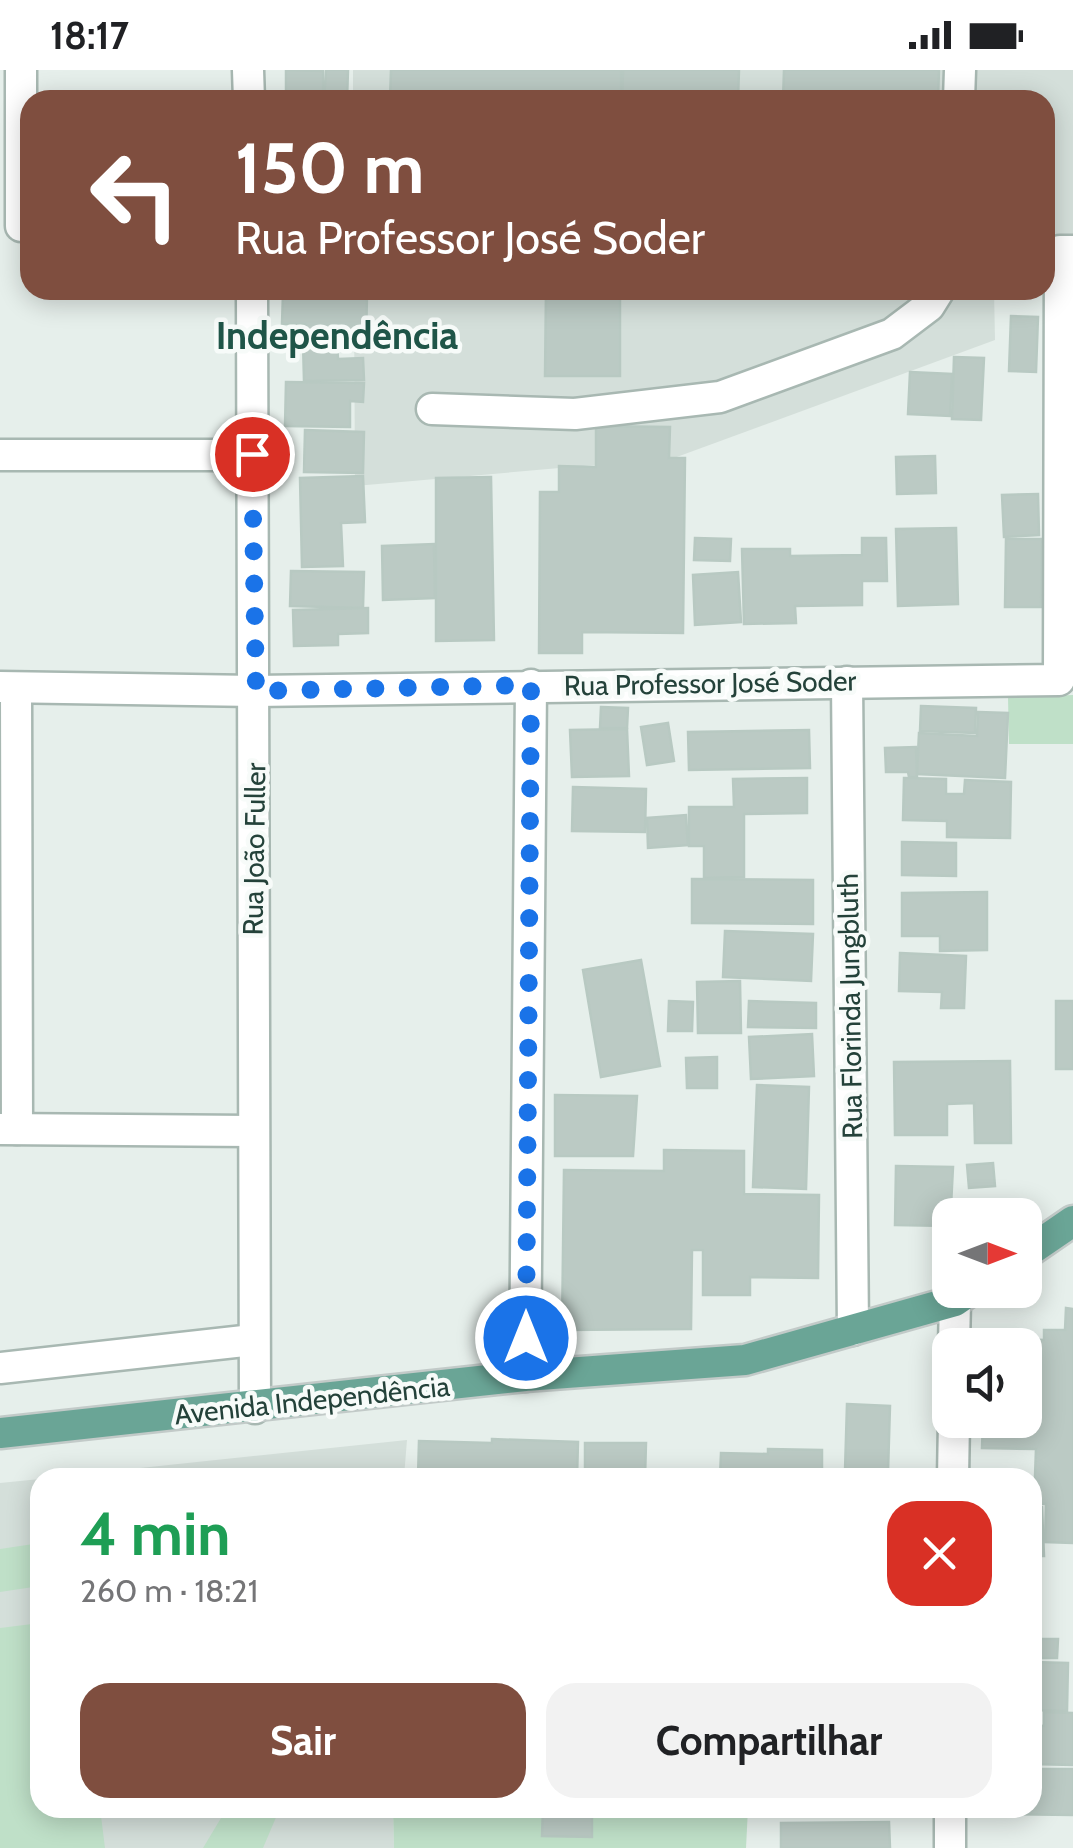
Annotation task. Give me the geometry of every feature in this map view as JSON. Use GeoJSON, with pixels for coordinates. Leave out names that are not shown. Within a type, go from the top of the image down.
{"type":"FeatureCollection","features":[{"type":"Feature","properties":{"kind":"main road"},"geometry":{"type":"LineString","coordinates":[[1042,1242],[1073,1221]]}},
{"type":"Feature","properties":{"kind":"main road","name":"Avenida Independência"},"geometry":{"type":"LineString","coordinates":[[0,1432],[255,1408],[525,1376],[746,1360],[932,1306]]}},
{"type":"Feature","properties":{"kind":"street"},"geometry":{"type":"LineString","coordinates":[[17,226],[20,70]]}},
{"type":"Feature","properties":{"kind":"street","name":"Rua Professor José Soder"},"geometry":{"type":"LineString","coordinates":[[8,688],[256,691],[1060,680],[1060,251],[1073,251]]}},
{"type":"Feature","properties":{"kind":"street","name":"Rua João Fuller"},"geometry":{"type":"LineString","coordinates":[[252,300],[255,1408]]}},
{"type":"Feature","properties":{"kind":"street"},"geometry":{"type":"LineString","coordinates":[[432,409],[575,414],[720,396],[892,334],[933,300]]}},
{"type":"Feature","properties":{"kind":"street"},"geometry":{"type":"LineString","coordinates":[[0,456],[252,454]]}},
{"type":"Feature","properties":{"kind":"street","name":"Rua Florinda Jungbluth"},"geometry":{"type":"LineString","coordinates":[[847,682],[854,1330]]}},
{"type":"Feature","properties":{"kind":"street"},"geometry":{"type":"LineString","coordinates":[[525,1376],[531,685]]}},
{"type":"Feature","properties":{"kind":"street"},"geometry":{"type":"LineString","coordinates":[[8,688],[9,1129],[252,1131]]}},
{"type":"Feature","properties":{"kind":"street"},"geometry":{"type":"LineString","coordinates":[[0,1368],[253,1340]]}},
{"type":"Feature","properties":{"kind":"street"},"geometry":{"type":"LineString","coordinates":[[953,1468],[954,1438]]}},
{"type":"Feature","properties":{"kind":"street"},"geometry":{"type":"LineString","coordinates":[[950,1818],[950,1848]]}},
{"type":"Feature","properties":{"kind":"shaded area"},"geometry":{"type":"Polygon","coordinates":[[[353,70],[1073,70],[1073,283],[1055,284],[1055,90],[353,90],[353,70]]]}},
{"type":"Feature","properties":{"kind":"shaded area"},"geometry":{"type":"Polygon","coordinates":[[[354,300],[994,300],[995,340],[674,458],[355,486],[354,300]]]}},
{"type":"Feature","properties":{"kind":"shaded area"},"geometry":{"type":"Polygon","coordinates":[[[407,1440],[405,1468],[141,1468],[407,1440]]]}},
{"type":"Feature","properties":{"kind":"shaded area"},"geometry":{"type":"Polygon","coordinates":[[[30,1480],[30,1818],[393,1818],[394,1848],[0,1848],[0,1483],[30,1480]]]}},
{"type":"Feature","properties":{"kind":"green space"},"geometry":{"type":"Polygon","coordinates":[[[1073,695],[1073,744],[1009,744],[1008,697],[1073,695]]]}},
{"type":"Feature","properties":{"kind":"green space"},"geometry":{"type":"Polygon","coordinates":[[[30,1544],[30,1588],[0,1592],[0,1549],[30,1544]]]}},
{"type":"Feature","properties":{"kind":"green space"},"geometry":{"type":"Polygon","coordinates":[[[30,1624],[30,1818],[101,1818],[105,1848],[0,1848],[0,1628],[30,1624]]]}},
{"type":"Feature","properties":{"kind":"green space"},"geometry":{"type":"Polygon","coordinates":[[[221,1818],[276,1818],[263,1848],[203,1848],[221,1818]]]}},
{"type":"Feature","properties":{"kind":"green space"},"geometry":{"type":"Polygon","coordinates":[[[393,1818],[748,1818],[746,1848],[394,1848],[393,1818]]]}},
{"type":"Feature","properties":{"kind":"building"},"geometry":{"type":"Polygon","coordinates":[[[286,70],[323,71],[323,90],[286,90],[286,70]]]}},
{"type":"Feature","properties":{"kind":"building"},"geometry":{"type":"Polygon","coordinates":[[[326,70],[348,70],[347,90],[325,90],[326,70]]]}},
{"type":"Feature","properties":{"kind":"building"},"geometry":{"type":"Polygon","coordinates":[[[391,70],[621,70],[621,90],[390,90],[391,70]]]}},
{"type":"Feature","properties":{"kind":"building"},"geometry":{"type":"Polygon","coordinates":[[[623,70],[739,70],[738,90],[622,90],[623,70]]]}},
{"type":"Feature","properties":{"kind":"building"},"geometry":{"type":"Polygon","coordinates":[[[784,70],[939,70],[938,90],[783,90],[784,70]]]}},
{"type":"Feature","properties":{"kind":"building"},"geometry":{"type":"Polygon","coordinates":[[[283,300],[367,300],[366,341],[305,339],[305,324],[282,324],[283,300]]]}},
{"type":"Feature","properties":{"kind":"building"},"geometry":{"type":"Polygon","coordinates":[[[546,300],[620,300],[620,376],[545,376],[546,300]]]}},
{"type":"Feature","properties":{"kind":"building"},"geometry":{"type":"Polygon","coordinates":[[[1011,316],[1038,317],[1036,372],[1009,371],[1011,316]]]}},
{"type":"Feature","properties":{"kind":"building"},"geometry":{"type":"Polygon","coordinates":[[[303,343],[337,343],[338,359],[363,358],[364,380],[304,381],[303,343]]]}},
{"type":"Feature","properties":{"kind":"building"},"geometry":{"type":"Polygon","coordinates":[[[954,357],[984,358],[981,420],[952,419],[954,357]]]}},
{"type":"Feature","properties":{"kind":"building"},"geometry":{"type":"Polygon","coordinates":[[[910,372],[952,374],[950,416],[908,414],[910,372]]]}},
{"type":"Feature","properties":{"kind":"building"},"geometry":{"type":"Polygon","coordinates":[[[286,382],[364,383],[363,402],[350,401],[350,427],[285,426],[286,382]]]}},
{"type":"Feature","properties":{"kind":"building"},"geometry":{"type":"Polygon","coordinates":[[[596,426],[670,427],[669,458],[685,458],[683,633],[582,632],[582,653],[539,653],[540,492],[559,492],[559,466],[596,467],[596,426]]]}},
{"type":"Feature","properties":{"kind":"building"},"geometry":{"type":"Polygon","coordinates":[[[305,430],[364,432],[363,473],[304,472],[305,430]]]}},
{"type":"Feature","properties":{"kind":"building"},"geometry":{"type":"Polygon","coordinates":[[[935,456],[936,493],[897,494],[896,457],[935,456]]]}},
{"type":"Feature","properties":{"kind":"building"},"geometry":{"type":"Polygon","coordinates":[[[363,476],[365,522],[341,523],[343,566],[302,567],[300,478],[363,476]]]}},
{"type":"Feature","properties":{"kind":"building"},"geometry":{"type":"Polygon","coordinates":[[[491,477],[494,640],[436,641],[436,478],[491,477]]]}},
{"type":"Feature","properties":{"kind":"building"},"geometry":{"type":"Polygon","coordinates":[[[1038,494],[1039,535],[1004,537],[1002,495],[1038,494]]]}},
{"type":"Feature","properties":{"kind":"building"},"geometry":{"type":"Polygon","coordinates":[[[956,528],[958,604],[898,606],[896,529],[956,528]]]}},
{"type":"Feature","properties":{"kind":"building"},"geometry":{"type":"Polygon","coordinates":[[[695,538],[731,539],[730,561],[694,560],[695,538]]]}},
{"type":"Feature","properties":{"kind":"building"},"geometry":{"type":"Polygon","coordinates":[[[862,538],[886,538],[887,581],[862,581],[862,605],[795,606],[796,623],[744,624],[742,549],[790,549],[790,556],[862,555],[862,538]]]}},
{"type":"Feature","properties":{"kind":"building"},"geometry":{"type":"Polygon","coordinates":[[[1006,539],[1042,539],[1041,607],[1005,607],[1006,539]]]}},
{"type":"Feature","properties":{"kind":"building"},"geometry":{"type":"Polygon","coordinates":[[[434,544],[435,598],[383,600],[382,546],[434,544]]]}},
{"type":"Feature","properties":{"kind":"building"},"geometry":{"type":"Polygon","coordinates":[[[291,571],[364,572],[363,608],[290,606],[291,571]]]}},
{"type":"Feature","properties":{"kind":"building"},"geometry":{"type":"Polygon","coordinates":[[[738,572],[741,622],[695,625],[693,575],[738,572]]]}},
{"type":"Feature","properties":{"kind":"building"},"geometry":{"type":"Polygon","coordinates":[[[368,608],[368,633],[338,634],[338,645],[294,646],[293,610],[368,608]]]}},
{"type":"Feature","properties":{"kind":"building"},"geometry":{"type":"Polygon","coordinates":[[[921,706],[976,708],[975,733],[920,731],[921,706]]]}},
{"type":"Feature","properties":{"kind":"building"},"geometry":{"type":"Polygon","coordinates":[[[601,707],[628,708],[627,728],[600,728],[601,707]]]}},
{"type":"Feature","properties":{"kind":"building"},"geometry":{"type":"Polygon","coordinates":[[[978,712],[1008,713],[1005,778],[917,774],[919,733],[977,736],[978,712]]]}},
{"type":"Feature","properties":{"kind":"building"},"geometry":{"type":"Polygon","coordinates":[[[668,723],[674,761],[647,765],[641,727],[668,723]]]}},
{"type":"Feature","properties":{"kind":"building"},"geometry":{"type":"Polygon","coordinates":[[[627,729],[629,776],[572,777],[570,730],[627,729]]]}},
{"type":"Feature","properties":{"kind":"building"},"geometry":{"type":"Polygon","coordinates":[[[809,730],[810,768],[689,770],[688,732],[809,730]]]}},
{"type":"Feature","properties":{"kind":"building"},"geometry":{"type":"Polygon","coordinates":[[[916,747],[917,777],[909,777],[908,772],[886,772],[885,748],[916,747]]]}},
{"type":"Feature","properties":{"kind":"building"},"geometry":{"type":"Polygon","coordinates":[[[807,778],[807,813],[744,814],[744,877],[704,878],[704,846],[689,846],[689,807],[734,807],[733,779],[807,778]]]}},
{"type":"Feature","properties":{"kind":"building"},"geometry":{"type":"Polygon","coordinates":[[[904,778],[946,779],[946,794],[964,794],[965,780],[1011,782],[1010,838],[947,837],[947,821],[903,820],[904,778]]]}},
{"type":"Feature","properties":{"kind":"building"},"geometry":{"type":"Polygon","coordinates":[[[573,787],[646,789],[645,832],[572,831],[573,787]]]}},
{"type":"Feature","properties":{"kind":"building"},"geometry":{"type":"Polygon","coordinates":[[[686,815],[688,845],[648,848],[647,818],[686,815]]]}},
{"type":"Feature","properties":{"kind":"building"},"geometry":{"type":"Polygon","coordinates":[[[902,842],[956,843],[956,876],[902,875],[902,842]]]}},
{"type":"Feature","properties":{"kind":"building"},"geometry":{"type":"Polygon","coordinates":[[[692,879],[813,880],[813,924],[692,923],[692,879]]]}},
{"type":"Feature","properties":{"kind":"building"},"geometry":{"type":"Polygon","coordinates":[[[987,892],[987,950],[940,951],[940,936],[902,936],[902,893],[987,892]]]}},
{"type":"Feature","properties":{"kind":"building"},"geometry":{"type":"Polygon","coordinates":[[[725,931],[813,934],[811,981],[723,977],[725,931]]]}},
{"type":"Feature","properties":{"kind":"building"},"geometry":{"type":"Polygon","coordinates":[[[900,953],[966,956],[964,1008],[941,1008],[942,992],[899,991],[900,953]]]}},
{"type":"Feature","properties":{"kind":"building"},"geometry":{"type":"Polygon","coordinates":[[[641,960],[660,1066],[601,1077],[583,970],[641,960]]]}},
{"type":"Feature","properties":{"kind":"building"},"geometry":{"type":"Polygon","coordinates":[[[740,981],[741,1033],[698,1033],[697,982],[740,981]]]}},
{"type":"Feature","properties":{"kind":"building"},"geometry":{"type":"Polygon","coordinates":[[[669,1001],[693,1002],[692,1031],[668,1031],[669,1001]]]}},
{"type":"Feature","properties":{"kind":"building"},"geometry":{"type":"Polygon","coordinates":[[[749,1001],[816,1003],[816,1028],[748,1027],[749,1001]]]}},
{"type":"Feature","properties":{"kind":"building"},"geometry":{"type":"Polygon","coordinates":[[[1056,1001],[1073,1001],[1073,1069],[1056,1069],[1056,1001]]]}},
{"type":"Feature","properties":{"kind":"building"},"geometry":{"type":"Polygon","coordinates":[[[812,1034],[814,1076],[751,1079],[749,1037],[812,1034]]]}},
{"type":"Feature","properties":{"kind":"building"},"geometry":{"type":"Polygon","coordinates":[[[717,1057],[717,1088],[687,1088],[686,1058],[717,1057]]]}},
{"type":"Feature","properties":{"kind":"building"},"geometry":{"type":"Polygon","coordinates":[[[1010,1061],[1011,1143],[975,1143],[974,1103],[947,1104],[947,1135],[895,1135],[894,1062],[1010,1061]]]}},
{"type":"Feature","properties":{"kind":"building"},"geometry":{"type":"Polygon","coordinates":[[[757,1085],[809,1087],[806,1189],[753,1187],[757,1085]]]}},
{"type":"Feature","properties":{"kind":"building"},"geometry":{"type":"Polygon","coordinates":[[[555,1095],[637,1096],[633,1156],[555,1156],[555,1095]]]}},
{"type":"Feature","properties":{"kind":"building"},"geometry":{"type":"Polygon","coordinates":[[[664,1150],[744,1151],[744,1194],[819,1195],[818,1278],[750,1277],[750,1295],[703,1295],[703,1250],[692,1250],[691,1329],[562,1330],[564,1170],[664,1171],[664,1150]]]}},
{"type":"Feature","properties":{"kind":"building"},"geometry":{"type":"Polygon","coordinates":[[[993,1163],[995,1186],[969,1188],[967,1165],[993,1163]]]}},
{"type":"Feature","properties":{"kind":"building"},"geometry":{"type":"Polygon","coordinates":[[[896,1166],[953,1167],[951,1198],[932,1198],[932,1226],[895,1225],[896,1166]]]}},
{"type":"Feature","properties":{"kind":"building"},"geometry":{"type":"Polygon","coordinates":[[[1066,1308],[1073,1309],[1073,1543],[1045,1542],[1046,1504],[1042,1504],[1042,1468],[1035,1468],[1036,1449],[982,1448],[982,1438],[1042,1438],[1044,1330],[1065,1330],[1066,1308]]]}},
{"type":"Feature","properties":{"kind":"building"},"geometry":{"type":"Polygon","coordinates":[[[847,1404],[890,1406],[888,1468],[845,1468],[847,1404]]]}},
{"type":"Feature","properties":{"kind":"building"},"geometry":{"type":"Polygon","coordinates":[[[492,1439],[578,1442],[577,1468],[418,1468],[419,1441],[492,1443],[492,1439]]]}},
{"type":"Feature","properties":{"kind":"building"},"geometry":{"type":"Polygon","coordinates":[[[585,1443],[646,1443],[645,1468],[585,1468],[585,1443]]]}},
{"type":"Feature","properties":{"kind":"building"},"geometry":{"type":"Polygon","coordinates":[[[768,1449],[822,1450],[822,1468],[720,1468],[721,1453],[768,1454],[768,1449]]]}},
{"type":"Feature","properties":{"kind":"building"},"geometry":{"type":"Polygon","coordinates":[[[1042,1639],[1058,1639],[1057,1658],[1042,1658],[1042,1639]]]}},
{"type":"Feature","properties":{"kind":"building"},"geometry":{"type":"Polygon","coordinates":[[[1042,1662],[1068,1663],[1067,1711],[1042,1710],[1042,1662]]]}},
{"type":"Feature","properties":{"kind":"building"},"geometry":{"type":"Polygon","coordinates":[[[1044,1712],[1073,1713],[1073,1765],[1042,1764],[1044,1712]]]}},
{"type":"Feature","properties":{"kind":"building"},"geometry":{"type":"Polygon","coordinates":[[[1042,1769],[1073,1769],[1073,1815],[1042,1815],[1042,1769]]]}},
{"type":"Feature","properties":{"kind":"building"},"geometry":{"type":"Polygon","coordinates":[[[543,1818],[592,1818],[592,1837],[542,1836],[543,1818]]]}},
{"type":"Feature","properties":{"kind":"building"},"geometry":{"type":"Polygon","coordinates":[[[889,1822],[890,1848],[781,1848],[781,1823],[889,1822]]]}},
{"type":"Feature","properties":{"kind":"district","name":"Independência"},"geometry":{"type":"Point","coordinates":[337,335]}},
{"type":"Feature","properties":{"kind":"route"},"geometry":{"type":"LineString","coordinates":[[252,454],[256,691],[531,685],[526,1338]]}}]}
